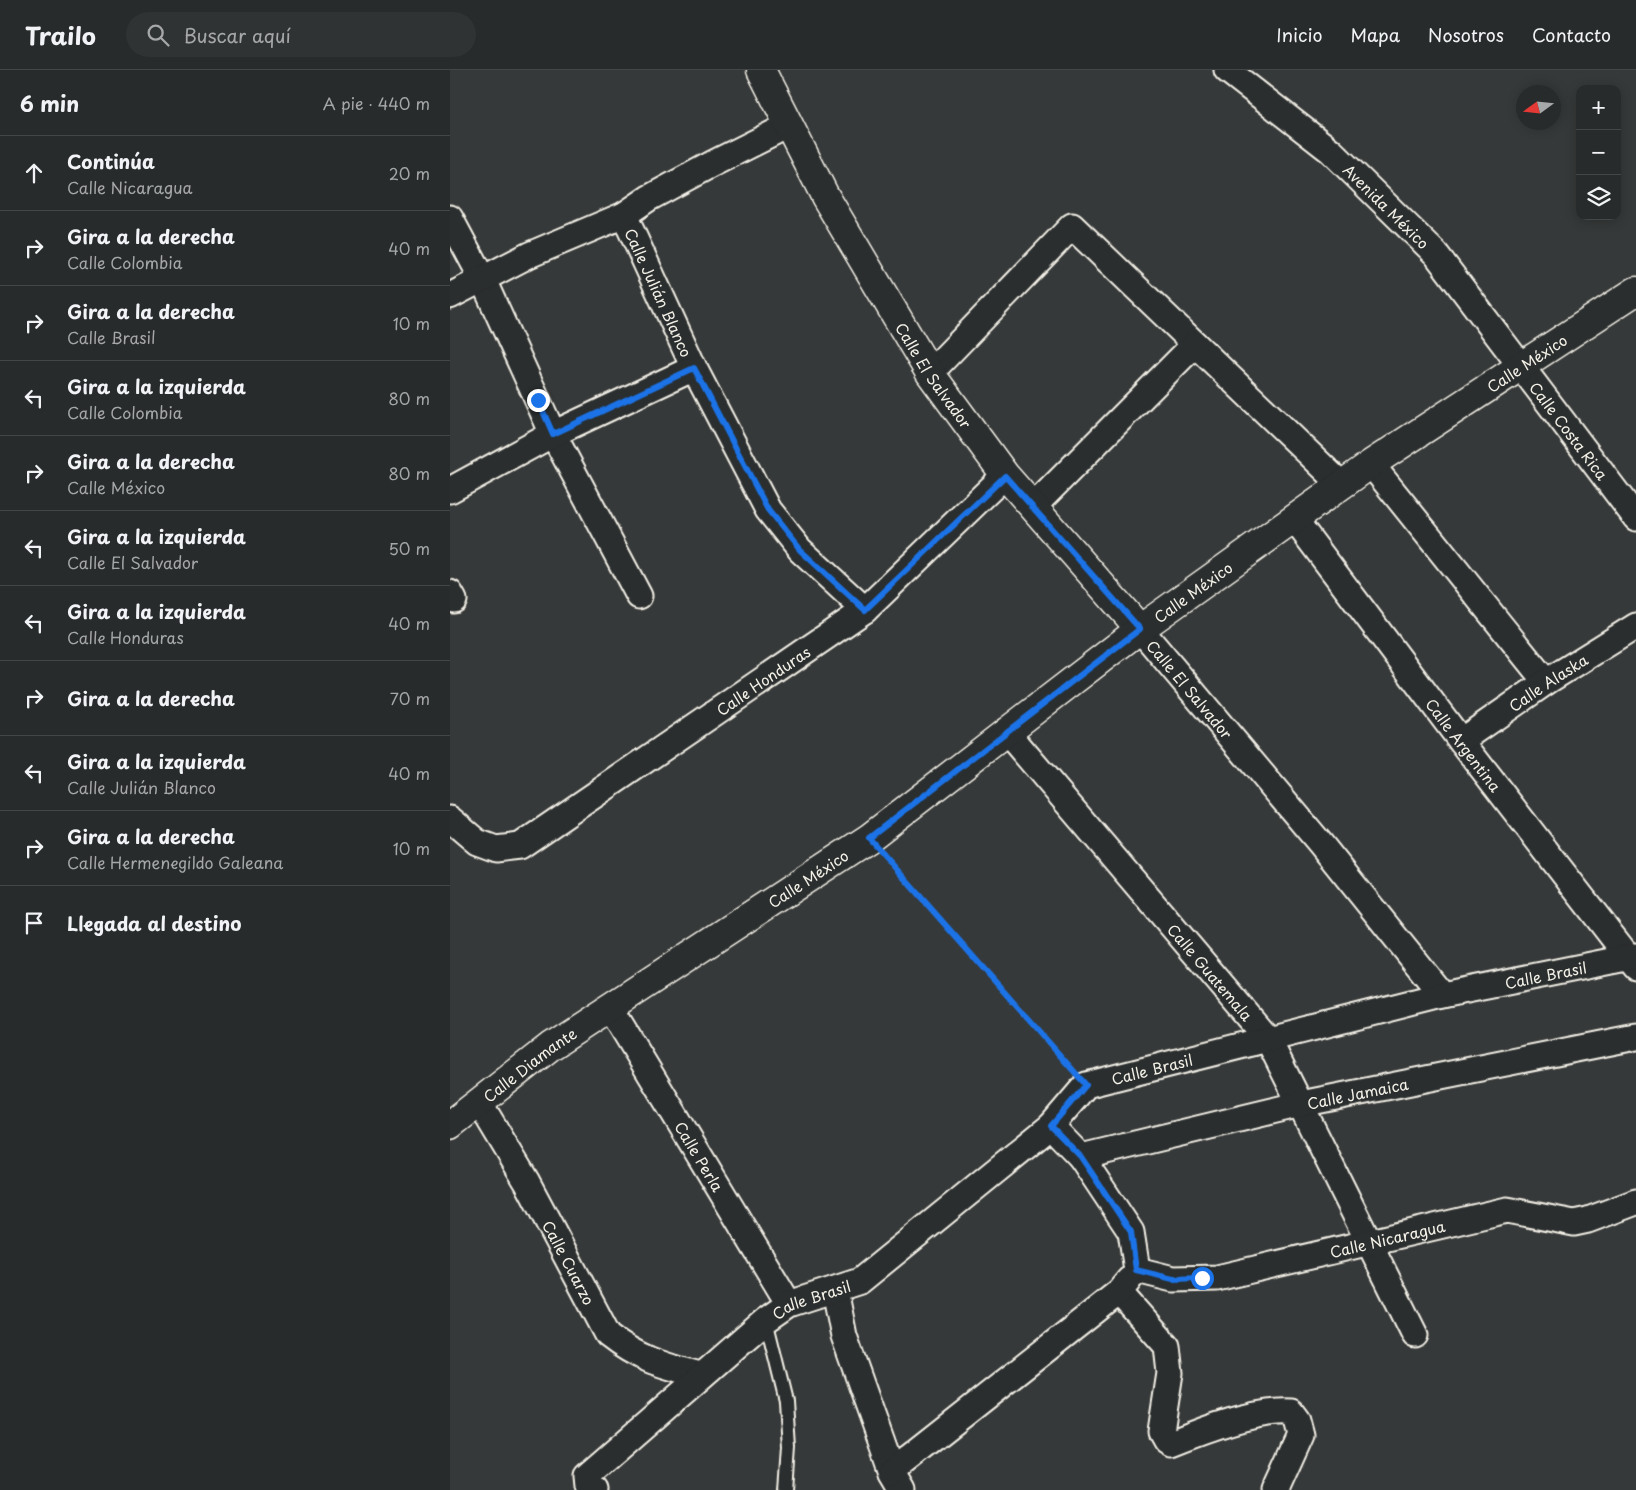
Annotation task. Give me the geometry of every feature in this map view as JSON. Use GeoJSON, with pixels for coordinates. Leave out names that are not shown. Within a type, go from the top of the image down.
{"type":"FeatureCollection","features":[{"type":"Feature","properties":{"kind":"street","name":"Calle El Salvador"},"geometry":{"type":"LineString","coordinates":[[761,70],[825,196],[930,373],[1005,476],[1034,506],[1140,629],[1320,842],[1442,995]]}},
{"type":"Feature","properties":{"kind":"street","name":"Avenida México"},"geometry":{"type":"LineString","coordinates":[[1227,70],[1331,151],[1436,254],[1520,367]]}},
{"type":"Feature","properties":{"kind":"street"},"geometry":{"type":"LineString","coordinates":[[450,296],[529,256],[624,215],[649,198],[788,126]]}},
{"type":"Feature","properties":{"kind":"street","name":"Calle Julián Blanco"},"geometry":{"type":"LineString","coordinates":[[450,490],[553,434],[694,368],[624,215]]}},
{"type":"Feature","properties":{"kind":"street"},"geometry":{"type":"LineString","coordinates":[[450,218],[483,280],[553,434],[639,596]]}},
{"type":"Feature","properties":{"kind":"street"},"geometry":{"type":"LineString","coordinates":[[930,373],[1072,226],[1342,485]]}},
{"type":"Feature","properties":{"kind":"street","name":"Calle México"},"geometry":{"type":"LineString","coordinates":[[610,1007],[869,838],[1140,629],[1372,464],[1636,291]]}},
{"type":"Feature","properties":{"kind":"street"},"geometry":{"type":"LineString","coordinates":[[1034,506],[1195,344]]}},
{"type":"Feature","properties":{"kind":"street","name":"Calle Costa Rica"},"geometry":{"type":"LineString","coordinates":[[1520,367],[1636,518]]}},
{"type":"Feature","properties":{"kind":"street"},"geometry":{"type":"LineString","coordinates":[[694,368],[768,510],[800,550],[865,610]]}},
{"type":"Feature","properties":{"kind":"street"},"geometry":{"type":"LineString","coordinates":[[1372,464],[1546,682]]}},
{"type":"Feature","properties":{"kind":"street","name":"Calle Honduras"},"geometry":{"type":"LineString","coordinates":[[450,819],[477,842],[496,849],[520,846],[865,610],[1005,476]]}},
{"type":"Feature","properties":{"kind":"street","name":"Calle Argentina"},"geometry":{"type":"LineString","coordinates":[[1295,520],[1461,741],[1634,961]]}},
{"type":"Feature","properties":{"kind":"street","name":"Calle Alaska"},"geometry":{"type":"LineString","coordinates":[[1461,741],[1546,682],[1636,626]]}},
{"type":"Feature","properties":{"kind":"street","name":"Calle Guatemala"},"geometry":{"type":"LineString","coordinates":[[1006,731],[1268,1039],[1415,1335]]}},
{"type":"Feature","properties":{"kind":"street","name":"Calle Brasil"},"geometry":{"type":"LineString","coordinates":[[595,1490],[588,1486],[587,1476],[700,1375],[766,1320],[789,1304],[817,1293],[835,1290],[860,1281],[1051,1126],[1086,1085],[1442,995],[1634,961]]}},
{"type":"Feature","properties":{"kind":"street","name":"Calle Diamante"},"geometry":{"type":"LineString","coordinates":[[450,1125],[551,1046],[610,1007]]}},
{"type":"Feature","properties":{"kind":"street","name":"Calle Perla"},"geometry":{"type":"LineString","coordinates":[[610,1007],[789,1304]]}},
{"type":"Feature","properties":{"kind":"street","name":"Calle Jamaica"},"geometry":{"type":"LineString","coordinates":[[1081,1157],[1301,1104],[1636,1037]]}},
{"type":"Feature","properties":{"kind":"street","name":"Calle Cuarzo"},"geometry":{"type":"LineString","coordinates":[[479,1102],[527,1182],[608,1335],[629,1352],[661,1365],[700,1375]]}},
{"type":"Feature","properties":{"kind":"street"},"geometry":{"type":"LineString","coordinates":[[835,1290],[844,1336],[898,1480],[1119,1292],[1136,1270],[1131,1232],[1081,1157],[1051,1126]]}},
{"type":"Feature","properties":{"kind":"street","name":"Calle Nicaragua"},"geometry":{"type":"LineString","coordinates":[[1136,1270],[1173,1279],[1217,1278],[1507,1210],[1574,1223],[1588,1220],[1636,1202]]}},
{"type":"Feature","properties":{"kind":"street"},"geometry":{"type":"LineString","coordinates":[[1119,1292],[1166,1346],[1170,1373],[1160,1431],[1166,1440],[1171,1443],[1205,1430],[1276,1411],[1291,1412],[1297,1420],[1301,1435],[1276,1490]]}},
{"type":"Feature","properties":{"kind":"lane"},"geometry":{"type":"LineString","coordinates":[[766,1320],[786,1401],[789,1448],[786,1490]]}},
{"type":"Feature","properties":{"kind":"path"},"geometry":{"type":"LineString","coordinates":[[869,838],[1086,1085]]}},
{"type":"Feature","properties":{"kind":"route"},"geometry":{"type":"LineString","coordinates":[[538,400],[553,434],[694,368],[768,510],[800,550],[827,578],[865,610],[1005,476],[1034,506],[1140,629],[869,838],[1086,1085],[1051,1126],[1081,1157],[1131,1232],[1136,1270],[1173,1279],[1202,1278]]}}]}
